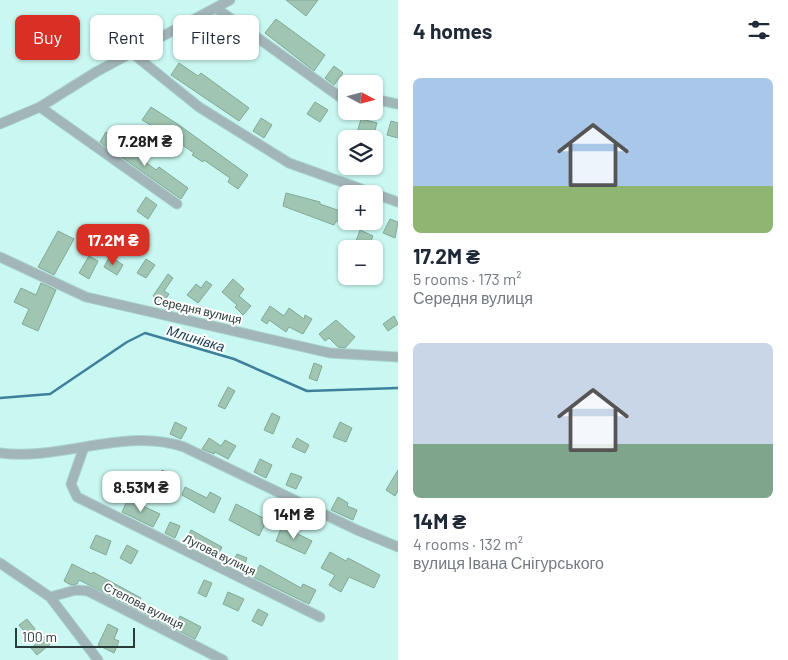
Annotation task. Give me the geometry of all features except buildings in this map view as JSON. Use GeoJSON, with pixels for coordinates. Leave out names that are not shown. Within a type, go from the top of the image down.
{"type":"FeatureCollection","features":[{"type":"Feature","properties":{"kind":"street"},"geometry":{"type":"LineString","coordinates":[[163,36],[230,0]]}},
{"type":"Feature","properties":{"kind":"street"},"geometry":{"type":"LineString","coordinates":[[216,8],[338,96]]}},
{"type":"Feature","properties":{"kind":"street"},"geometry":{"type":"LineString","coordinates":[[1,122],[40,107],[120,60]]}},
{"type":"Feature","properties":{"kind":"street"},"geometry":{"type":"LineString","coordinates":[[141,60],[198,107],[289,163],[398,202]]}},
{"type":"Feature","properties":{"kind":"street"},"geometry":{"type":"LineString","coordinates":[[383,101],[398,104]]}},
{"type":"Feature","properties":{"kind":"street"},"geometry":{"type":"LineString","coordinates":[[40,107],[177,204]]}},
{"type":"Feature","properties":{"kind":"street","name":"Середня вулиця"},"geometry":{"type":"LineString","coordinates":[[0,257],[86,297],[330,353],[398,357]]}},
{"type":"Feature","properties":{"kind":"street"},"geometry":{"type":"LineString","coordinates":[[0,453],[36,454],[140,440],[167,442],[184,448],[357,530],[398,547]]}},
{"type":"Feature","properties":{"kind":"street","name":"Лугова вулиця"},"geometry":{"type":"LineString","coordinates":[[84,447],[71,484],[77,496],[320,617]]}},
{"type":"Feature","properties":{"kind":"street"},"geometry":{"type":"LineString","coordinates":[[0,563],[50,597],[98,660]]}},
{"type":"Feature","properties":{"kind":"street","name":"Степова вулиця"},"geometry":{"type":"LineString","coordinates":[[50,597],[76,590],[88,591],[223,660]]}},
{"type":"Feature","properties":{"kind":"waterway","name":"Млинівка"},"geometry":{"type":"LineString","coordinates":[[0,398],[50,394],[127,342],[145,333],[234,359],[307,391],[398,388]]}}]}
